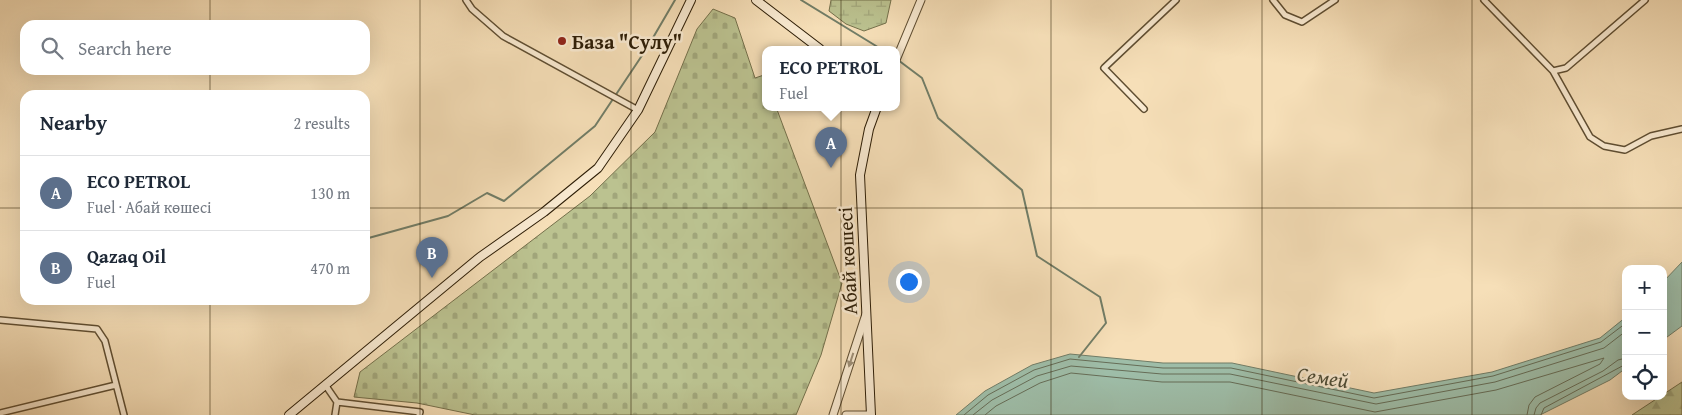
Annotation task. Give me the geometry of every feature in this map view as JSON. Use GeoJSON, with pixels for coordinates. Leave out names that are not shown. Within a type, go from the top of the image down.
{"type":"FeatureCollection","features":[{"type":"Feature","properties":{"kind":"main road"},"geometry":{"type":"LineString","coordinates":[[289,415],[480,257],[544,212],[598,168],[638,110],[690,0]]}},
{"type":"Feature","properties":{"kind":"main road"},"geometry":{"type":"LineString","coordinates":[[756,0],[816,46]]}},
{"type":"Feature","properties":{"kind":"main road","name":"Абай көшесі"},"geometry":{"type":"LineString","coordinates":[[871,415],[860,175],[869,129],[876,111]]}},
{"type":"Feature","properties":{"kind":"street"},"geometry":{"type":"LineString","coordinates":[[466,0],[472,9],[503,36],[638,110]]}},
{"type":"Feature","properties":{"kind":"street"},"geometry":{"type":"LineString","coordinates":[[900,50],[921,0]]}},
{"type":"Feature","properties":{"kind":"street"},"geometry":{"type":"LineString","coordinates":[[1144,109],[1104,68],[1176,0]]}},
{"type":"Feature","properties":{"kind":"street"},"geometry":{"type":"LineString","coordinates":[[1273,0],[1285,15],[1302,22],[1335,0]]}},
{"type":"Feature","properties":{"kind":"street"},"geometry":{"type":"LineString","coordinates":[[1484,0],[1553,71],[1590,137],[1604,146],[1625,150],[1651,136],[1682,129]]}},
{"type":"Feature","properties":{"kind":"street"},"geometry":{"type":"LineString","coordinates":[[1553,71],[1566,68],[1645,0]]}},
{"type":"Feature","properties":{"kind":"street"},"geometry":{"type":"LineString","coordinates":[[833,415],[866,314]]}},
{"type":"Feature","properties":{"kind":"street"},"geometry":{"type":"LineString","coordinates":[[0,320],[97,330],[106,341],[124,415]]}},
{"type":"Feature","properties":{"kind":"street"},"geometry":{"type":"LineString","coordinates":[[0,413],[116,385]]}},
{"type":"Feature","properties":{"kind":"street"},"geometry":{"type":"LineString","coordinates":[[326,386],[337,402],[334,415]]}},
{"type":"Feature","properties":{"kind":"street"},"geometry":{"type":"LineString","coordinates":[[337,402],[420,412],[419,415]]}},
{"type":"Feature","properties":{"kind":"street"},"geometry":{"type":"LineString","coordinates":[[846,415],[871,415]]}},
{"type":"Feature","properties":{"kind":"green space"},"geometry":{"type":"Polygon","coordinates":[[[831,0],[891,0],[886,23],[864,31],[846,24],[829,11],[831,0]]]}},
{"type":"Feature","properties":{"kind":"green space"},"geometry":{"type":"Polygon","coordinates":[[[713,9],[735,18],[755,78],[762,76],[762,111],[778,111],[842,283],[821,355],[796,415],[475,415],[417,403],[354,397],[360,372],[590,196],[655,132],[697,29],[713,9]]]}},
{"type":"Feature","properties":{"kind":"green space"},"geometry":{"type":"Polygon","coordinates":[[[1682,382],[1682,415],[1632,415],[1655,400],[1667,400],[1667,392],[1682,382]]]}},
{"type":"Feature","properties":{"kind":"water"},"geometry":{"type":"Polygon","coordinates":[[[1682,262],[1682,326],[1667,337],[1667,310],[1667,278],[1682,262]]]}},
{"type":"Feature","properties":{"kind":"water"},"geometry":{"type":"Polygon","coordinates":[[[1622,320],[1622,371],[1610,380],[1540,415],[956,415],[985,391],[1032,365],[1070,354],[1163,363],[1232,363],[1374,393],[1492,372],[1600,338],[1622,320]]]}},
{"type":"Feature","properties":{"kind":"waterway"},"geometry":{"type":"LineString","coordinates":[[370,238],[448,216],[487,193],[504,201],[595,126],[647,48],[675,0]]}},
{"type":"Feature","properties":{"kind":"waterway"},"geometry":{"type":"LineString","coordinates":[[801,0],[876,46]]}},
{"type":"Feature","properties":{"kind":"waterway"},"geometry":{"type":"LineString","coordinates":[[900,62],[922,78],[938,118],[1022,190],[1037,256],[1100,297],[1106,323],[1079,357]]}},
{"type":"Feature","properties":{"kind":"place","name":"База \"Сулу\""},"geometry":{"type":"Point","coordinates":[562,41]}},
{"type":"Feature","properties":{"kind":"place","name":"ECO PETROL"},"geometry":{"type":"Point","coordinates":[831,168]}},
{"type":"Feature","properties":{"kind":"place","name":"Qazaq Oil"},"geometry":{"type":"Point","coordinates":[432,278]}},
{"type":"Feature","properties":{"kind":"water label","name":"Семей"},"geometry":{"type":"Point","coordinates":[1323,377]}}]}
